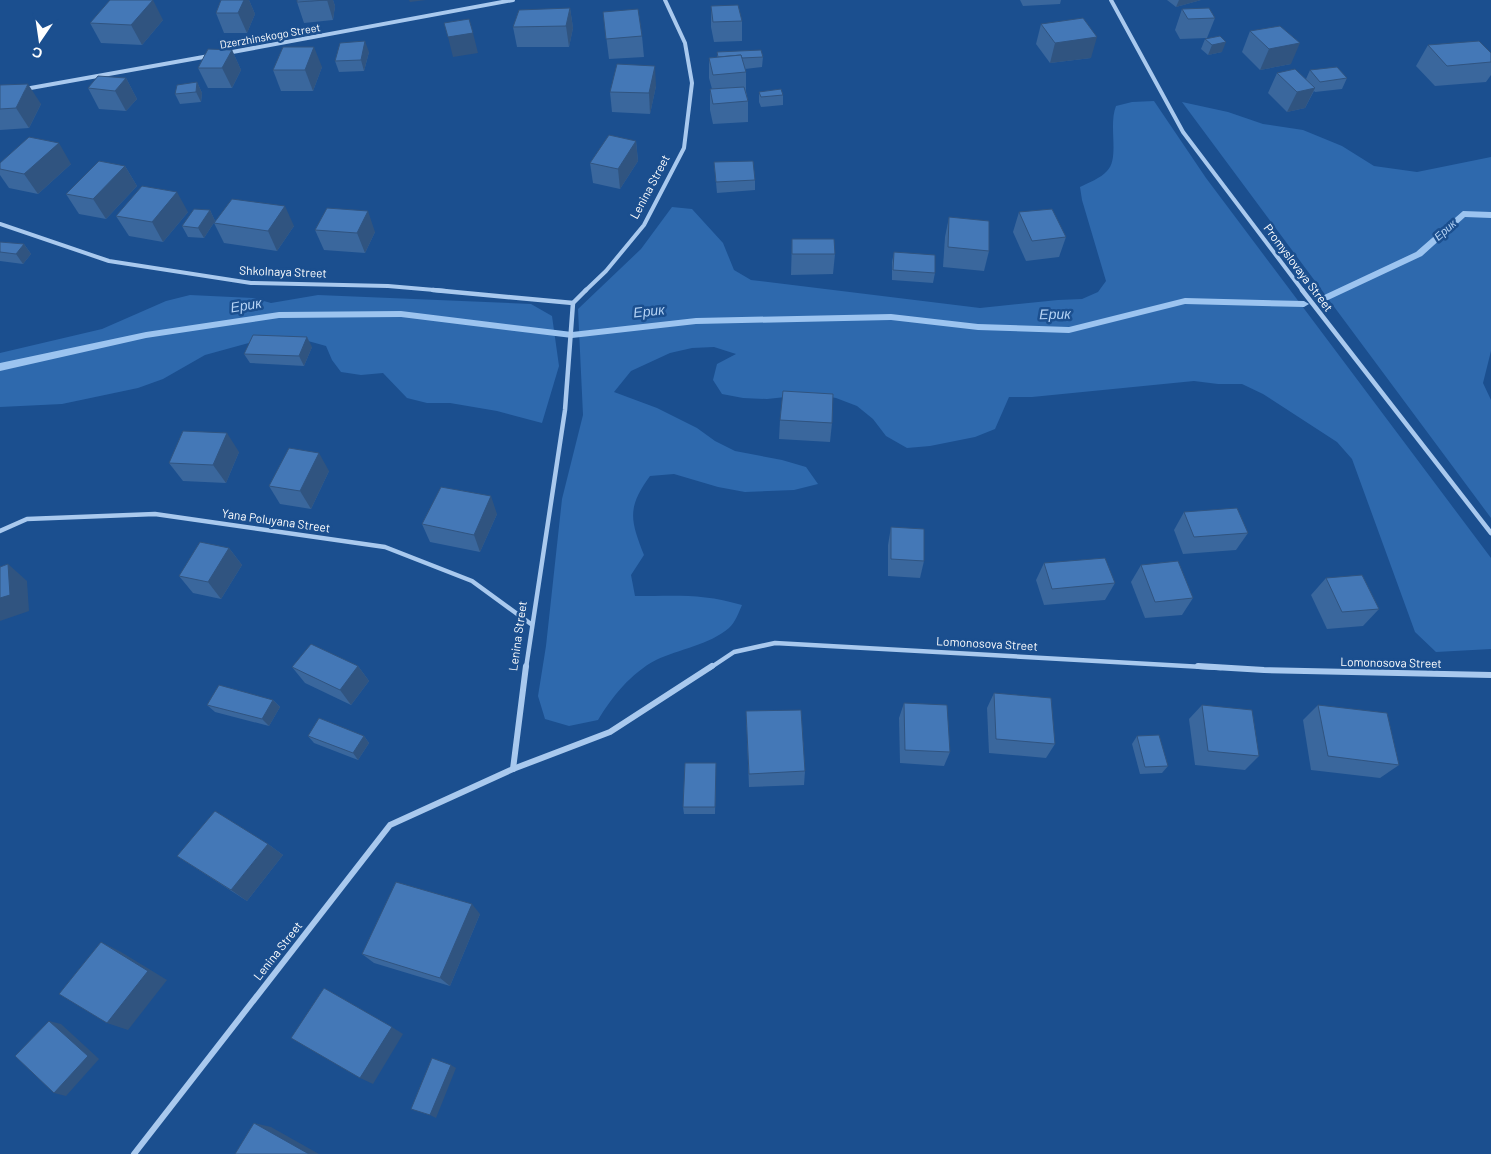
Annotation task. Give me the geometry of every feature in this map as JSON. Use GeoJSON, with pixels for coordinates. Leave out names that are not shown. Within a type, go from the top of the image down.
{"type":"FeatureCollection","features":[{"type":"Feature","properties":{"kind":"street","name":"Dzerzhinskogo Street"},"geometry":{"type":"LineString","coordinates":[[221,54],[513,0]]}},
{"type":"Feature","properties":{"kind":"street","name":"Lenina Street"},"geometry":{"type":"LineString","coordinates":[[134,1154],[390,825],[513,768],[531,624],[565,410],[572,302],[606,271],[644,225],[684,148],[692,83],[686,44],[665,0]]}},
{"type":"Feature","properties":{"kind":"street","name":"Promyslovaya Street"},"geometry":{"type":"LineString","coordinates":[[1111,0],[1183,132],[1311,302],[1491,533]]}},
{"type":"Feature","properties":{"kind":"street","name":"Dzerzhinskogo Street"},"geometry":{"type":"LineString","coordinates":[[19,90],[211,56]]}},
{"type":"Feature","properties":{"kind":"street","name":"Shkolnaya Street"},"geometry":{"type":"LineString","coordinates":[[0,224],[109,261],[251,283],[388,286],[572,302]]}},
{"type":"Feature","properties":{"kind":"street","name":"Yana Poluyana Street"},"geometry":{"type":"LineString","coordinates":[[0,531],[27,519],[155,514],[385,547],[472,581],[531,624]]}},
{"type":"Feature","properties":{"kind":"street","name":"Lomonosova Street"},"geometry":{"type":"LineString","coordinates":[[513,768],[610,732],[734,652],[775,642],[1264,670],[1491,675]]}},
{"type":"Feature","properties":{"kind":"shaded area"},"geometry":{"type":"Polygon","coordinates":[[[1154,101],[1206,178],[1491,558],[1491,649],[1436,652],[1415,632],[1352,459],[1337,442],[1263,394],[1242,384],[1194,381],[1032,397],[1009,397],[995,429],[975,437],[930,446],[907,448],[886,436],[873,419],[857,406],[836,398],[814,394],[767,399],[743,398],[722,394],[713,380],[717,364],[736,354],[714,347],[692,348],[670,353],[631,371],[614,392],[657,408],[697,428],[715,441],[735,451],[782,460],[806,467],[818,484],[794,490],[745,492],[718,487],[674,474],[650,476],[637,497],[633,514],[636,532],[644,555],[631,575],[635,596],[689,596],[728,601],[742,605],[740,611],[731,626],[721,634],[647,665],[616,694],[598,720],[569,726],[545,719],[538,696],[546,646],[562,499],[583,415],[578,309],[641,249],[672,207],[692,209],[723,243],[734,270],[751,280],[980,308],[1082,299],[1098,292],[1106,281],[1082,200],[1080,187],[1101,176],[1111,165],[1113,158],[1113,123],[1116,106],[1132,102],[1154,101]]]}},
{"type":"Feature","properties":{"kind":"shaded area"},"geometry":{"type":"Polygon","coordinates":[[[1182,102],[1228,112],[1263,124],[1303,130],[1342,146],[1374,166],[1417,172],[1491,157],[1491,351],[1483,383],[1491,400],[1491,518],[1182,102]]]}},
{"type":"Feature","properties":{"kind":"shaded area"},"geometry":{"type":"Polygon","coordinates":[[[190,295],[253,298],[271,303],[318,295],[531,304],[552,316],[559,366],[542,423],[497,411],[450,403],[427,403],[407,398],[383,373],[361,375],[341,372],[332,360],[326,346],[308,341],[267,338],[205,355],[163,379],[138,388],[62,404],[0,407],[0,353],[102,329],[166,301],[190,295]]]}},
{"type":"Feature","properties":{"kind":"building"},"geometry":{"type":"Polygon","coordinates":[[[110,0],[153,0],[131,25],[90,23],[110,0]]]}},
{"type":"Feature","properties":{"kind":"building"},"geometry":{"type":"Polygon","coordinates":[[[221,0],[244,0],[238,13],[216,13],[221,0]]]}},
{"type":"Feature","properties":{"kind":"building"},"geometry":{"type":"Polygon","coordinates":[[[297,0],[327,0],[297,2],[297,0]]]}},
{"type":"Feature","properties":{"kind":"building"},"geometry":{"type":"Polygon","coordinates":[[[738,5],[742,21],[713,22],[711,6],[738,5]]]}},
{"type":"Feature","properties":{"kind":"building"},"geometry":{"type":"Polygon","coordinates":[[[570,8],[566,26],[513,27],[519,10],[570,8]]]}},
{"type":"Feature","properties":{"kind":"building"},"geometry":{"type":"Polygon","coordinates":[[[1209,8],[1215,18],[1188,19],[1182,9],[1209,8]]]}},
{"type":"Feature","properties":{"kind":"building"},"geometry":{"type":"Polygon","coordinates":[[[638,9],[642,36],[606,39],[603,12],[638,9]]]}},
{"type":"Feature","properties":{"kind":"building"},"geometry":{"type":"Polygon","coordinates":[[[1083,18],[1097,37],[1055,43],[1041,24],[1083,18]]]}},
{"type":"Feature","properties":{"kind":"building"},"geometry":{"type":"Polygon","coordinates":[[[469,19],[473,33],[448,37],[444,23],[469,19]]]}},
{"type":"Feature","properties":{"kind":"building"},"geometry":{"type":"Polygon","coordinates":[[[1280,26],[1300,43],[1269,49],[1250,31],[1280,26]]]}},
{"type":"Feature","properties":{"kind":"building"},"geometry":{"type":"Polygon","coordinates":[[[1220,36],[1226,42],[1212,45],[1205,39],[1220,36]]]}},
{"type":"Feature","properties":{"kind":"building"},"geometry":{"type":"Polygon","coordinates":[[[365,41],[361,60],[335,61],[340,43],[365,41]]]}},
{"type":"Feature","properties":{"kind":"building"},"geometry":{"type":"Polygon","coordinates":[[[1479,41],[1491,53],[1491,62],[1447,66],[1428,45],[1479,41]]]}},
{"type":"Feature","properties":{"kind":"building"},"geometry":{"type":"Polygon","coordinates":[[[283,47],[314,47],[305,70],[273,70],[283,47]]]}},
{"type":"Feature","properties":{"kind":"building"},"geometry":{"type":"Polygon","coordinates":[[[208,49],[232,50],[222,68],[198,68],[208,49]]]}},
{"type":"Feature","properties":{"kind":"building"},"geometry":{"type":"Polygon","coordinates":[[[761,50],[763,57],[742,58],[741,55],[718,57],[717,52],[761,50]]]}},
{"type":"Feature","properties":{"kind":"building"},"geometry":{"type":"Polygon","coordinates":[[[741,55],[746,72],[713,75],[709,58],[741,55]]]}},
{"type":"Feature","properties":{"kind":"building"},"geometry":{"type":"Polygon","coordinates":[[[617,64],[655,66],[649,93],[610,92],[617,64]]]}},
{"type":"Feature","properties":{"kind":"building"},"geometry":{"type":"Polygon","coordinates":[[[1337,67],[1347,78],[1320,82],[1310,70],[1337,67]]]}},
{"type":"Feature","properties":{"kind":"building"},"geometry":{"type":"Polygon","coordinates":[[[1295,69],[1315,88],[1297,92],[1277,73],[1295,69]]]}},
{"type":"Feature","properties":{"kind":"building"},"geometry":{"type":"Polygon","coordinates":[[[98,76],[126,78],[115,91],[88,88],[98,76]]]}},
{"type":"Feature","properties":{"kind":"building"},"geometry":{"type":"Polygon","coordinates":[[[197,82],[196,92],[175,94],[177,85],[197,82]]]}},
{"type":"Feature","properties":{"kind":"building"},"geometry":{"type":"Polygon","coordinates":[[[28,84],[16,108],[0,109],[0,85],[28,84]]]}},
{"type":"Feature","properties":{"kind":"building"},"geometry":{"type":"Polygon","coordinates":[[[744,87],[748,101],[713,104],[710,89],[744,87]]]}},
{"type":"Feature","properties":{"kind":"building"},"geometry":{"type":"Polygon","coordinates":[[[781,89],[783,95],[761,97],[759,92],[781,89]]]}},
{"type":"Feature","properties":{"kind":"building"},"geometry":{"type":"Polygon","coordinates":[[[609,135],[636,141],[618,169],[590,163],[609,135]]]}},
{"type":"Feature","properties":{"kind":"building"},"geometry":{"type":"Polygon","coordinates":[[[29,137],[59,143],[24,174],[0,169],[0,163],[29,137]]]}},
{"type":"Feature","properties":{"kind":"building"},"geometry":{"type":"Polygon","coordinates":[[[99,161],[125,166],[93,199],[66,194],[99,161]]]}},
{"type":"Feature","properties":{"kind":"building"},"geometry":{"type":"Polygon","coordinates":[[[753,161],[755,180],[716,182],[714,162],[753,161]]]}},
{"type":"Feature","properties":{"kind":"building"},"geometry":{"type":"Polygon","coordinates":[[[142,186],[177,192],[152,222],[116,216],[142,186]]]}},
{"type":"Feature","properties":{"kind":"building"},"geometry":{"type":"Polygon","coordinates":[[[232,199],[285,206],[268,231],[214,223],[232,199]]]}},
{"type":"Feature","properties":{"kind":"building"},"geometry":{"type":"Polygon","coordinates":[[[327,208],[368,211],[357,233],[315,230],[327,208]]]}},
{"type":"Feature","properties":{"kind":"building"},"geometry":{"type":"Polygon","coordinates":[[[194,209],[210,210],[198,228],[182,226],[194,209]]]}},
{"type":"Feature","properties":{"kind":"building"},"geometry":{"type":"Polygon","coordinates":[[[1052,209],[1066,237],[1032,241],[1019,212],[1052,209]]]}},
{"type":"Feature","properties":{"kind":"building"},"geometry":{"type":"Polygon","coordinates":[[[949,217],[989,221],[989,251],[948,247],[949,217]]]}},
{"type":"Feature","properties":{"kind":"building"},"geometry":{"type":"Polygon","coordinates":[[[792,239],[834,239],[835,254],[792,254],[792,239]]]}},
{"type":"Feature","properties":{"kind":"building"},"geometry":{"type":"Polygon","coordinates":[[[0,242],[24,244],[16,254],[0,252],[0,242]]]}},
{"type":"Feature","properties":{"kind":"building"},"geometry":{"type":"Polygon","coordinates":[[[894,252],[935,255],[935,273],[893,270],[894,252]]]}},
{"type":"Feature","properties":{"kind":"building"},"geometry":{"type":"Polygon","coordinates":[[[253,335],[307,337],[299,356],[244,354],[253,335]]]}},
{"type":"Feature","properties":{"kind":"building"},"geometry":{"type":"Polygon","coordinates":[[[783,391],[833,394],[832,423],[780,420],[783,391]]]}},
{"type":"Feature","properties":{"kind":"building"},"geometry":{"type":"Polygon","coordinates":[[[183,431],[227,433],[213,465],[169,463],[183,431]]]}},
{"type":"Feature","properties":{"kind":"building"},"geometry":{"type":"Polygon","coordinates":[[[289,448],[319,453],[300,491],[269,486],[289,448]]]}},
{"type":"Feature","properties":{"kind":"building"},"geometry":{"type":"Polygon","coordinates":[[[441,487],[491,496],[474,535],[422,524],[441,487]]]}},
{"type":"Feature","properties":{"kind":"building"},"geometry":{"type":"Polygon","coordinates":[[[1237,508],[1248,533],[1194,537],[1184,512],[1237,508]]]}},
{"type":"Feature","properties":{"kind":"building"},"geometry":{"type":"Polygon","coordinates":[[[891,527],[924,529],[924,561],[891,559],[891,527]]]}},
{"type":"Feature","properties":{"kind":"building"},"geometry":{"type":"Polygon","coordinates":[[[200,542],[229,548],[208,582],[179,576],[200,542]]]}},
{"type":"Feature","properties":{"kind":"building"},"geometry":{"type":"Polygon","coordinates":[[[1105,558],[1115,583],[1052,589],[1044,563],[1105,558]]]}},
{"type":"Feature","properties":{"kind":"building"},"geometry":{"type":"Polygon","coordinates":[[[1178,561],[1193,598],[1155,602],[1141,565],[1178,561]]]}},
{"type":"Feature","properties":{"kind":"building"},"geometry":{"type":"Polygon","coordinates":[[[8,564],[10,595],[0,598],[0,567],[8,564]]]}},
{"type":"Feature","properties":{"kind":"building"},"geometry":{"type":"Polygon","coordinates":[[[1362,575],[1379,609],[1342,612],[1326,578],[1362,575]]]}},
{"type":"Feature","properties":{"kind":"building"},"geometry":{"type":"Polygon","coordinates":[[[311,644],[358,666],[340,690],[292,667],[311,644]]]}},
{"type":"Feature","properties":{"kind":"building"},"geometry":{"type":"Polygon","coordinates":[[[219,685],[273,700],[262,719],[207,705],[219,685]]]}},
{"type":"Feature","properties":{"kind":"building"},"geometry":{"type":"Polygon","coordinates":[[[994,693],[1051,698],[1055,744],[996,739],[994,693]]]}},
{"type":"Feature","properties":{"kind":"building"},"geometry":{"type":"Polygon","coordinates":[[[904,703],[947,705],[950,752],[905,750],[904,703]]]}},
{"type":"Feature","properties":{"kind":"building"},"geometry":{"type":"Polygon","coordinates":[[[1202,705],[1252,710],[1259,756],[1208,751],[1202,705]]]}},
{"type":"Feature","properties":{"kind":"building"},"geometry":{"type":"Polygon","coordinates":[[[1318,705],[1387,713],[1399,765],[1328,756],[1318,705]]]}},
{"type":"Feature","properties":{"kind":"building"},"geometry":{"type":"Polygon","coordinates":[[[801,710],[805,771],[749,774],[746,711],[801,710]]]}},
{"type":"Feature","properties":{"kind":"building"},"geometry":{"type":"Polygon","coordinates":[[[319,718],[364,736],[353,753],[308,736],[319,718]]]}},
{"type":"Feature","properties":{"kind":"building"},"geometry":{"type":"Polygon","coordinates":[[[1159,735],[1168,766],[1145,767],[1137,736],[1159,735]]]}},
{"type":"Feature","properties":{"kind":"building"},"geometry":{"type":"Polygon","coordinates":[[[685,763],[716,763],[715,807],[683,807],[685,763]]]}},
{"type":"Feature","properties":{"kind":"building"},"geometry":{"type":"Polygon","coordinates":[[[215,811],[268,844],[231,890],[177,856],[215,811]]]}},
{"type":"Feature","properties":{"kind":"building"},"geometry":{"type":"Polygon","coordinates":[[[396,882],[472,904],[440,978],[362,954],[396,882]]]}},
{"type":"Feature","properties":{"kind":"building"},"geometry":{"type":"Polygon","coordinates":[[[101,942],[148,971],[107,1023],[59,994],[101,942]]]}},
{"type":"Feature","properties":{"kind":"building"},"geometry":{"type":"Polygon","coordinates":[[[324,988],[392,1027],[360,1078],[291,1038],[324,988]]]}},
{"type":"Feature","properties":{"kind":"building"},"geometry":{"type":"Polygon","coordinates":[[[49,1021],[88,1056],[54,1093],[15,1056],[49,1021]]]}},
{"type":"Feature","properties":{"kind":"building"},"geometry":{"type":"Polygon","coordinates":[[[432,1058],[451,1065],[430,1115],[411,1109],[432,1058]]]}},
{"type":"Feature","properties":{"kind":"building"},"geometry":{"type":"Polygon","coordinates":[[[254,1123],[309,1154],[235,1154],[254,1123]]]}},
{"type":"Feature","properties":{"kind":"waterway","name":"Ерик"},"geometry":{"type":"LineString","coordinates":[[1323,299],[1419,254],[1463,214],[1491,215]]}},
{"type":"Feature","properties":{"kind":"waterway","name":"Ерик"},"geometry":{"type":"LineString","coordinates":[[0,367],[146,335],[279,315],[401,314],[572,335],[696,321],[891,317],[978,327],[1069,330],[1185,301],[1304,304]]}}]}
